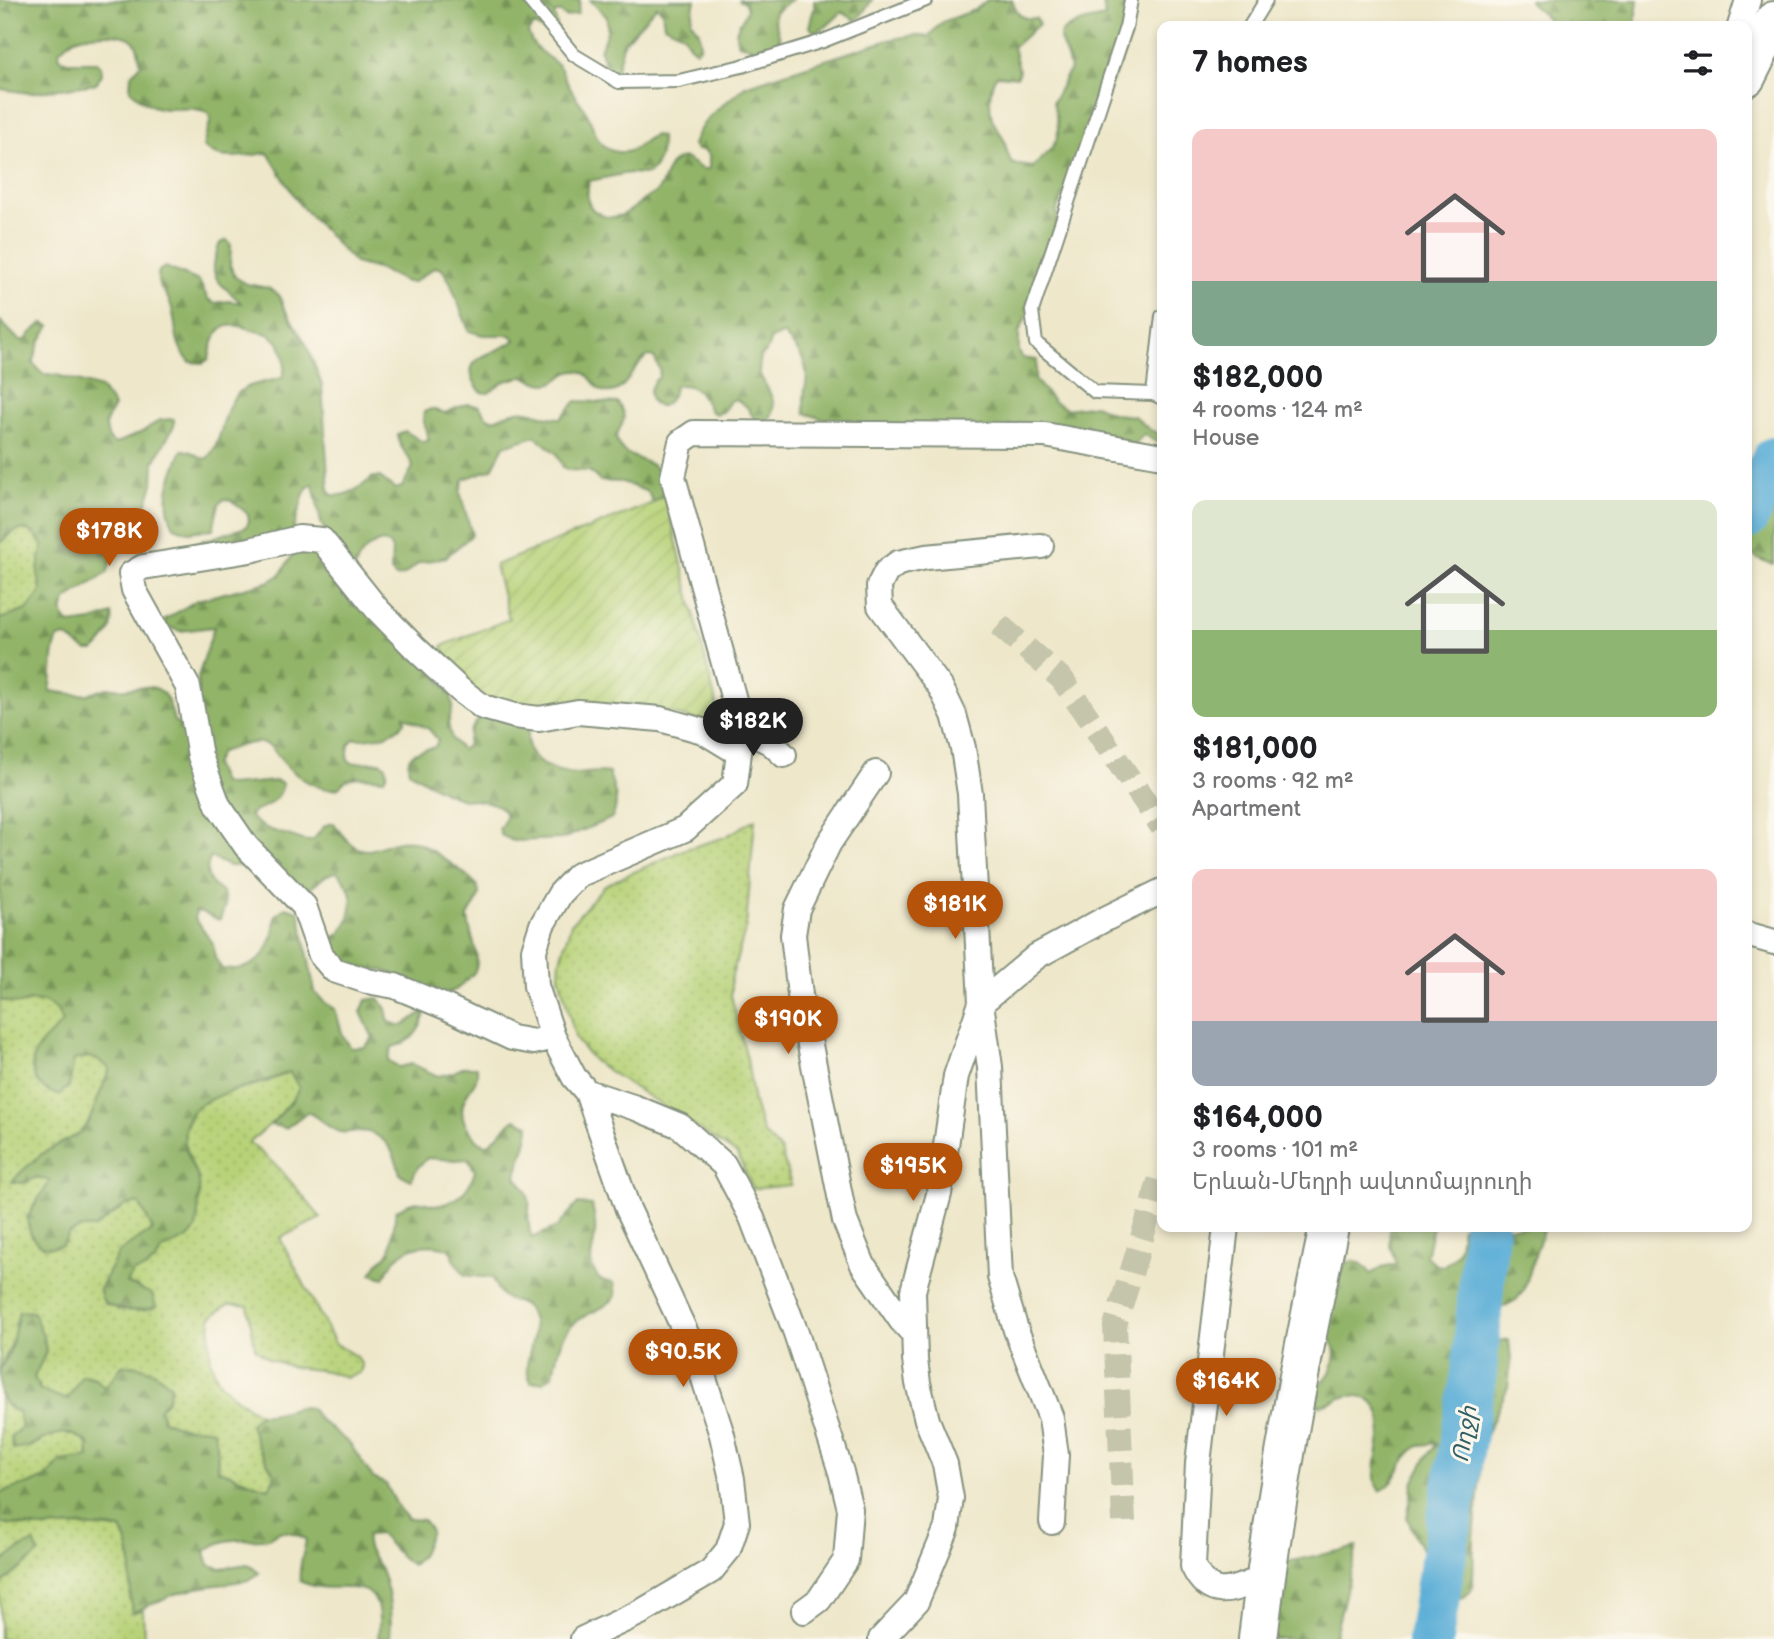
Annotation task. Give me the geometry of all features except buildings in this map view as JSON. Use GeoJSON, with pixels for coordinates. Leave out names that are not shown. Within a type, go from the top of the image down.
{"type":"FeatureCollection","features":[{"type":"Feature","properties":{"kind":"highway"},"geometry":{"type":"LineString","coordinates":[[1752,62],[1774,21]]}},
{"type":"Feature","properties":{"kind":"highway"},"geometry":{"type":"LineString","coordinates":[[1258,1639],[1265,1577],[1299,1372],[1328,1232]]}},
{"type":"Feature","properties":{"kind":"street"},"geometry":{"type":"LineString","coordinates":[[1742,21],[1748,0]]}},
{"type":"Feature","properties":{"kind":"street"},"geometry":{"type":"LineString","coordinates":[[583,1639],[641,1612],[711,1571],[728,1550],[737,1522],[732,1479],[722,1436],[697,1357],[628,1209],[587,1092],[574,1077],[553,1037],[536,986],[534,950],[542,925],[560,894],[578,875],[685,829],[735,784],[742,729],[673,477],[681,442],[694,433],[1045,435],[1157,455]]}},
{"type":"Feature","properties":{"kind":"street"},"geometry":{"type":"LineString","coordinates":[[553,1037],[534,1042],[512,1038],[395,986],[367,981],[334,970],[321,955],[304,906],[246,846],[218,805],[200,756],[188,687],[134,590],[131,574],[143,566],[250,550],[299,538],[322,540],[377,609],[460,690],[483,707],[539,719],[578,712],[660,719],[703,731],[739,754]]}},
{"type":"Feature","properties":{"kind":"street"},"geometry":{"type":"LineString","coordinates":[[1041,546],[926,557],[898,563],[886,572],[878,586],[880,606],[941,688],[954,715],[963,748],[970,793],[981,1003],[990,1067],[1000,1277],[1016,1330],[1051,1418],[1056,1455],[1052,1522]]}},
{"type":"Feature","properties":{"kind":"street"},"geometry":{"type":"LineString","coordinates":[[742,729],[770,742],[783,755]]}},
{"type":"Feature","properties":{"kind":"street"},"geometry":{"type":"LineString","coordinates":[[876,773],[829,843],[797,909],[793,935],[800,995],[845,1221],[863,1265],[901,1320],[914,1334]]}},
{"type":"Feature","properties":{"kind":"street"},"geometry":{"type":"LineString","coordinates":[[881,1639],[916,1602],[947,1528],[951,1497],[945,1464],[927,1420],[915,1360],[913,1291],[939,1194],[956,1076],[981,1003],[1037,956],[1157,893]]}},
{"type":"Feature","properties":{"kind":"street"},"geometry":{"type":"LineString","coordinates":[[1752,936],[1774,942]]}},
{"type":"Feature","properties":{"kind":"street"},"geometry":{"type":"LineString","coordinates":[[587,1092],[680,1126],[724,1165],[752,1218],[796,1333],[841,1472],[850,1509],[846,1560],[818,1600],[804,1611]]}},
{"type":"Feature","properties":{"kind":"street"},"geometry":{"type":"LineString","coordinates":[[1225,1232],[1198,1463],[1193,1566],[1199,1579],[1209,1588],[1219,1591],[1231,1591],[1265,1577]]}},
{"type":"Feature","properties":{"kind":"lane"},"geometry":{"type":"LineString","coordinates":[[529,0],[573,55],[619,82],[679,81],[742,66],[823,41],[926,0]]}},
{"type":"Feature","properties":{"kind":"lane"},"geometry":{"type":"LineString","coordinates":[[1131,0],[1122,40],[1032,311],[1036,343],[1095,391],[1157,396]]}},
{"type":"Feature","properties":{"kind":"lane"},"geometry":{"type":"LineString","coordinates":[[1253,21],[1266,0]]}},
{"type":"Feature","properties":{"kind":"green space"},"geometry":{"type":"Polygon","coordinates":[[[0,0],[580,0],[578,14],[566,17],[561,13],[554,13],[560,39],[534,25],[528,32],[532,42],[560,68],[598,139],[607,148],[626,152],[655,135],[661,137],[659,157],[648,174],[628,173],[589,181],[587,193],[592,209],[603,216],[616,217],[655,193],[670,166],[679,159],[685,158],[702,169],[709,169],[709,155],[704,150],[697,150],[693,145],[697,134],[714,112],[745,86],[888,40],[915,35],[928,37],[942,22],[975,10],[987,0],[1012,0],[1020,15],[1036,18],[1039,24],[1013,47],[1019,70],[1017,77],[997,75],[990,96],[992,118],[1011,161],[1013,164],[1033,167],[1057,139],[1058,125],[1053,102],[1070,69],[1061,42],[1063,31],[1076,24],[1105,17],[1103,0],[1135,0],[1129,42],[1057,209],[1057,224],[1028,313],[1019,332],[1019,352],[1023,358],[1037,360],[1035,380],[1054,402],[1067,409],[1095,405],[1114,414],[1134,416],[1157,433],[1157,443],[1144,434],[1131,448],[831,422],[805,413],[806,369],[797,350],[783,334],[771,339],[766,352],[761,356],[760,374],[774,407],[769,419],[755,420],[747,407],[736,399],[730,401],[723,412],[716,414],[710,411],[697,391],[682,385],[675,386],[671,398],[665,404],[654,404],[650,392],[660,370],[654,357],[648,356],[638,364],[624,385],[615,391],[603,391],[579,371],[545,384],[524,376],[505,381],[488,393],[481,392],[473,380],[471,371],[474,364],[480,358],[515,340],[511,335],[483,335],[469,331],[450,282],[442,269],[435,267],[414,282],[406,282],[381,270],[355,263],[299,204],[268,153],[225,157],[210,152],[203,146],[211,119],[208,113],[196,109],[158,108],[146,103],[130,90],[131,75],[141,64],[136,45],[130,39],[115,34],[86,36],[72,40],[59,51],[60,59],[67,62],[97,62],[101,66],[102,74],[96,84],[29,93],[0,89],[0,0]]]}},
{"type":"Feature","properties":{"kind":"green space"},"geometry":{"type":"Polygon","coordinates":[[[590,0],[695,0],[691,21],[699,32],[701,46],[696,51],[683,34],[664,25],[662,11],[657,6],[624,42],[615,75],[609,77],[600,51],[607,31],[607,17],[590,0]]]}},
{"type":"Feature","properties":{"kind":"green space"},"geometry":{"type":"Polygon","coordinates":[[[738,0],[791,0],[775,12],[774,19],[784,50],[759,58],[751,47],[738,44],[737,30],[747,10],[745,3],[738,0]]]}},
{"type":"Feature","properties":{"kind":"green space"},"geometry":{"type":"Polygon","coordinates":[[[814,0],[872,0],[855,20],[842,12],[827,26],[815,32],[809,27],[814,0]]]}},
{"type":"Feature","properties":{"kind":"green space"},"geometry":{"type":"Polygon","coordinates":[[[1529,0],[1638,0],[1636,21],[1548,21],[1529,0]]]}},
{"type":"Feature","properties":{"kind":"green space"},"geometry":{"type":"Polygon","coordinates":[[[227,240],[231,245],[230,265],[235,277],[247,284],[268,288],[279,295],[306,344],[322,385],[329,493],[335,496],[351,492],[373,477],[380,477],[395,489],[402,487],[413,467],[398,434],[405,431],[423,442],[429,440],[423,419],[424,412],[431,409],[445,413],[466,404],[479,406],[487,417],[494,420],[523,411],[561,418],[576,401],[618,403],[624,417],[616,437],[618,444],[627,453],[655,467],[666,481],[665,491],[653,503],[648,492],[622,482],[600,481],[589,471],[563,467],[557,454],[535,436],[504,446],[492,469],[464,479],[460,492],[472,535],[446,557],[419,563],[404,575],[396,577],[391,572],[392,550],[389,544],[381,541],[362,554],[353,575],[450,693],[453,706],[448,724],[452,739],[462,750],[467,746],[470,731],[483,713],[529,728],[530,751],[544,765],[572,774],[609,773],[616,801],[612,818],[562,839],[513,841],[501,835],[499,828],[505,814],[498,806],[450,794],[409,771],[411,756],[435,747],[438,740],[429,729],[404,716],[405,722],[394,731],[375,738],[354,739],[349,744],[347,759],[352,763],[381,762],[386,766],[384,779],[353,778],[339,788],[322,788],[298,775],[271,747],[263,743],[251,743],[220,752],[214,765],[222,783],[229,785],[277,781],[283,784],[274,800],[249,815],[268,829],[305,841],[313,840],[324,827],[334,823],[355,847],[364,850],[390,843],[413,841],[448,862],[478,888],[477,900],[468,917],[476,954],[476,968],[459,987],[443,994],[381,970],[368,968],[345,972],[325,944],[345,927],[350,912],[350,891],[337,872],[303,892],[243,859],[242,866],[228,866],[211,857],[207,868],[208,878],[223,892],[225,905],[220,920],[196,911],[195,918],[213,944],[215,958],[222,969],[235,969],[254,963],[262,956],[271,939],[275,916],[286,907],[299,911],[315,992],[335,1009],[343,1036],[351,1048],[365,1047],[373,1038],[361,1012],[366,1000],[379,998],[386,1009],[389,1022],[402,1026],[426,1010],[415,1035],[392,1047],[388,1060],[399,1067],[412,1064],[438,1076],[464,1067],[477,1067],[475,1081],[465,1098],[462,1112],[470,1131],[486,1146],[515,1119],[529,1125],[516,1177],[528,1194],[528,1220],[532,1238],[557,1227],[577,1204],[592,1205],[595,1226],[592,1267],[600,1280],[614,1283],[616,1296],[569,1328],[558,1350],[553,1375],[543,1382],[531,1382],[527,1372],[534,1326],[526,1307],[501,1295],[493,1278],[465,1275],[450,1249],[420,1246],[403,1253],[395,1260],[384,1278],[371,1274],[390,1252],[396,1211],[415,1202],[442,1204],[461,1195],[475,1171],[468,1159],[427,1158],[411,1180],[400,1174],[386,1143],[365,1131],[335,1130],[307,1112],[286,1128],[271,1125],[292,1101],[299,1088],[290,1072],[213,1098],[190,1115],[186,1123],[185,1140],[199,1181],[196,1229],[187,1239],[163,1249],[156,1260],[145,1269],[133,1272],[126,1283],[152,1294],[156,1307],[136,1310],[116,1308],[104,1303],[99,1289],[119,1252],[153,1230],[139,1203],[126,1205],[94,1228],[81,1228],[69,1233],[62,1245],[47,1247],[33,1238],[27,1218],[50,1181],[37,1177],[25,1183],[12,1182],[43,1153],[80,1133],[89,1121],[110,1069],[93,1058],[74,1060],[69,1086],[59,1095],[50,1092],[37,1081],[33,1059],[42,1043],[62,1022],[57,1010],[44,1002],[19,1004],[0,1000],[0,619],[27,610],[41,592],[38,572],[42,546],[34,533],[26,529],[13,531],[0,543],[0,321],[19,340],[26,340],[43,323],[50,326],[39,343],[33,363],[43,374],[57,375],[101,388],[114,406],[105,424],[109,439],[115,444],[142,432],[160,420],[174,419],[174,426],[154,462],[153,484],[140,523],[127,527],[122,532],[107,573],[67,599],[62,612],[70,624],[92,621],[112,614],[110,630],[94,651],[87,651],[65,636],[58,638],[50,691],[88,694],[109,688],[154,688],[164,694],[174,721],[185,729],[198,691],[198,677],[214,627],[180,631],[167,627],[165,620],[197,600],[268,582],[280,575],[296,549],[327,535],[321,523],[313,484],[304,494],[292,533],[166,553],[246,527],[248,514],[231,500],[224,499],[219,504],[213,529],[188,532],[174,527],[168,507],[169,488],[182,450],[206,459],[212,452],[231,402],[237,394],[249,386],[282,378],[284,372],[283,353],[278,342],[268,334],[233,325],[226,326],[217,334],[209,359],[203,363],[190,362],[180,348],[171,305],[158,281],[159,271],[165,267],[199,281],[208,299],[214,303],[241,303],[221,284],[214,272],[220,243],[227,240]]]}},
{"type":"Feature","properties":{"kind":"green space"},"geometry":{"type":"Polygon","coordinates":[[[1774,492],[1774,564],[1752,554],[1752,530],[1774,492]]]}},
{"type":"Feature","properties":{"kind":"green space"},"geometry":{"type":"Polygon","coordinates":[[[665,495],[722,727],[642,705],[567,705],[528,715],[495,706],[456,674],[442,646],[509,619],[495,565],[653,503],[665,495]]]}},
{"type":"Feature","properties":{"kind":"green space"},"geometry":{"type":"Polygon","coordinates":[[[19,528],[33,532],[42,545],[39,565],[41,592],[27,610],[0,619],[0,543],[19,528]]]}},
{"type":"Feature","properties":{"kind":"green space"},"geometry":{"type":"Polygon","coordinates":[[[755,819],[746,927],[731,979],[731,995],[763,1133],[781,1151],[791,1185],[753,1189],[737,1154],[595,1062],[576,1040],[559,976],[560,960],[571,924],[605,885],[683,850],[725,837],[755,819]]]}},
{"type":"Feature","properties":{"kind":"green space"},"geometry":{"type":"Polygon","coordinates":[[[0,1000],[19,1004],[44,1002],[57,1009],[62,1022],[36,1055],[34,1062],[37,1082],[69,1087],[74,1059],[93,1058],[110,1068],[89,1121],[80,1133],[56,1146],[13,1182],[25,1183],[37,1177],[50,1181],[33,1205],[62,1245],[69,1233],[81,1228],[94,1228],[126,1205],[139,1203],[153,1230],[130,1244],[117,1310],[144,1311],[140,1288],[126,1283],[133,1272],[156,1260],[162,1249],[187,1239],[198,1217],[198,1177],[183,1136],[192,1111],[228,1092],[267,1082],[290,1071],[300,1088],[277,1117],[249,1142],[280,1169],[321,1218],[280,1238],[335,1343],[358,1358],[362,1366],[360,1373],[346,1377],[326,1371],[293,1367],[269,1359],[255,1348],[248,1306],[229,1304],[211,1317],[212,1365],[222,1385],[259,1414],[250,1425],[259,1449],[275,1475],[270,1488],[218,1470],[217,1443],[200,1428],[187,1430],[162,1420],[160,1408],[168,1399],[151,1373],[139,1366],[122,1366],[105,1388],[95,1378],[82,1375],[67,1400],[40,1390],[34,1377],[46,1352],[44,1338],[15,1324],[12,1343],[0,1369],[0,1000]]]}},
{"type":"Feature","properties":{"kind":"green space"},"geometry":{"type":"Polygon","coordinates":[[[1389,1232],[1432,1232],[1426,1256],[1436,1265],[1443,1266],[1456,1253],[1461,1232],[1542,1232],[1524,1290],[1516,1300],[1497,1310],[1481,1324],[1457,1376],[1453,1409],[1456,1417],[1463,1418],[1477,1402],[1492,1349],[1499,1342],[1509,1340],[1511,1360],[1508,1387],[1483,1442],[1474,1539],[1473,1584],[1471,1591],[1464,1597],[1449,1595],[1435,1577],[1407,1518],[1414,1481],[1437,1444],[1424,1444],[1415,1448],[1388,1486],[1380,1491],[1375,1471],[1381,1430],[1376,1407],[1359,1396],[1345,1397],[1322,1406],[1314,1406],[1311,1399],[1330,1372],[1334,1360],[1334,1347],[1324,1316],[1343,1268],[1352,1261],[1357,1262],[1371,1274],[1382,1267],[1396,1264],[1389,1232]]]}},
{"type":"Feature","properties":{"kind":"green space"},"geometry":{"type":"Polygon","coordinates":[[[19,1311],[33,1312],[44,1338],[46,1352],[34,1377],[40,1390],[67,1400],[82,1375],[95,1378],[105,1388],[122,1366],[149,1370],[171,1386],[168,1399],[160,1408],[163,1420],[183,1427],[213,1430],[217,1443],[218,1470],[256,1485],[269,1488],[275,1475],[259,1449],[250,1424],[259,1414],[311,1408],[319,1419],[350,1444],[373,1478],[386,1484],[399,1509],[408,1519],[423,1520],[431,1531],[421,1556],[412,1565],[380,1534],[367,1535],[369,1550],[381,1570],[386,1586],[390,1638],[378,1639],[379,1615],[375,1600],[368,1592],[315,1586],[300,1581],[300,1565],[306,1539],[293,1533],[279,1532],[266,1539],[219,1543],[205,1552],[209,1565],[221,1568],[248,1564],[259,1573],[249,1580],[172,1595],[132,1613],[131,1560],[121,1529],[81,1526],[40,1528],[0,1523],[0,1494],[41,1480],[54,1470],[60,1461],[89,1457],[88,1444],[69,1434],[52,1436],[13,1449],[11,1436],[22,1427],[19,1413],[7,1406],[0,1393],[0,1369],[10,1352],[19,1311]]]}},
{"type":"Feature","properties":{"kind":"green space"},"geometry":{"type":"Polygon","coordinates":[[[0,1393],[7,1406],[19,1413],[27,1448],[51,1436],[72,1434],[88,1444],[89,1458],[60,1461],[54,1470],[41,1480],[0,1494],[0,1393]]]}},
{"type":"Feature","properties":{"kind":"green space"},"geometry":{"type":"Polygon","coordinates":[[[0,1523],[40,1528],[81,1526],[121,1529],[131,1561],[132,1612],[143,1610],[144,1639],[0,1639],[0,1585],[18,1570],[21,1548],[0,1564],[0,1523]]]}},
{"type":"Feature","properties":{"kind":"green space"},"geometry":{"type":"Polygon","coordinates":[[[34,1542],[39,1554],[0,1585],[0,1564],[34,1542]]]}},
{"type":"Feature","properties":{"kind":"green space"},"geometry":{"type":"Polygon","coordinates":[[[1357,1547],[1336,1639],[1273,1639],[1282,1563],[1357,1547]]]}},
{"type":"Feature","properties":{"kind":"waterway","name":"Ողջի"},"geometry":{"type":"LineString","coordinates":[[1752,505],[1774,460]]}},
{"type":"Feature","properties":{"kind":"waterway","name":"Ողջի"},"geometry":{"type":"LineString","coordinates":[[1430,1639],[1474,1373],[1486,1232]]}},
{"type":"Feature","properties":{"kind":"tunnel"},"geometry":{"type":"LineString","coordinates":[[999,625],[1062,679],[1157,820]]}},
{"type":"Feature","properties":{"kind":"tunnel"},"geometry":{"type":"LineString","coordinates":[[1124,1522],[1115,1326],[1157,1188]]}}]}
